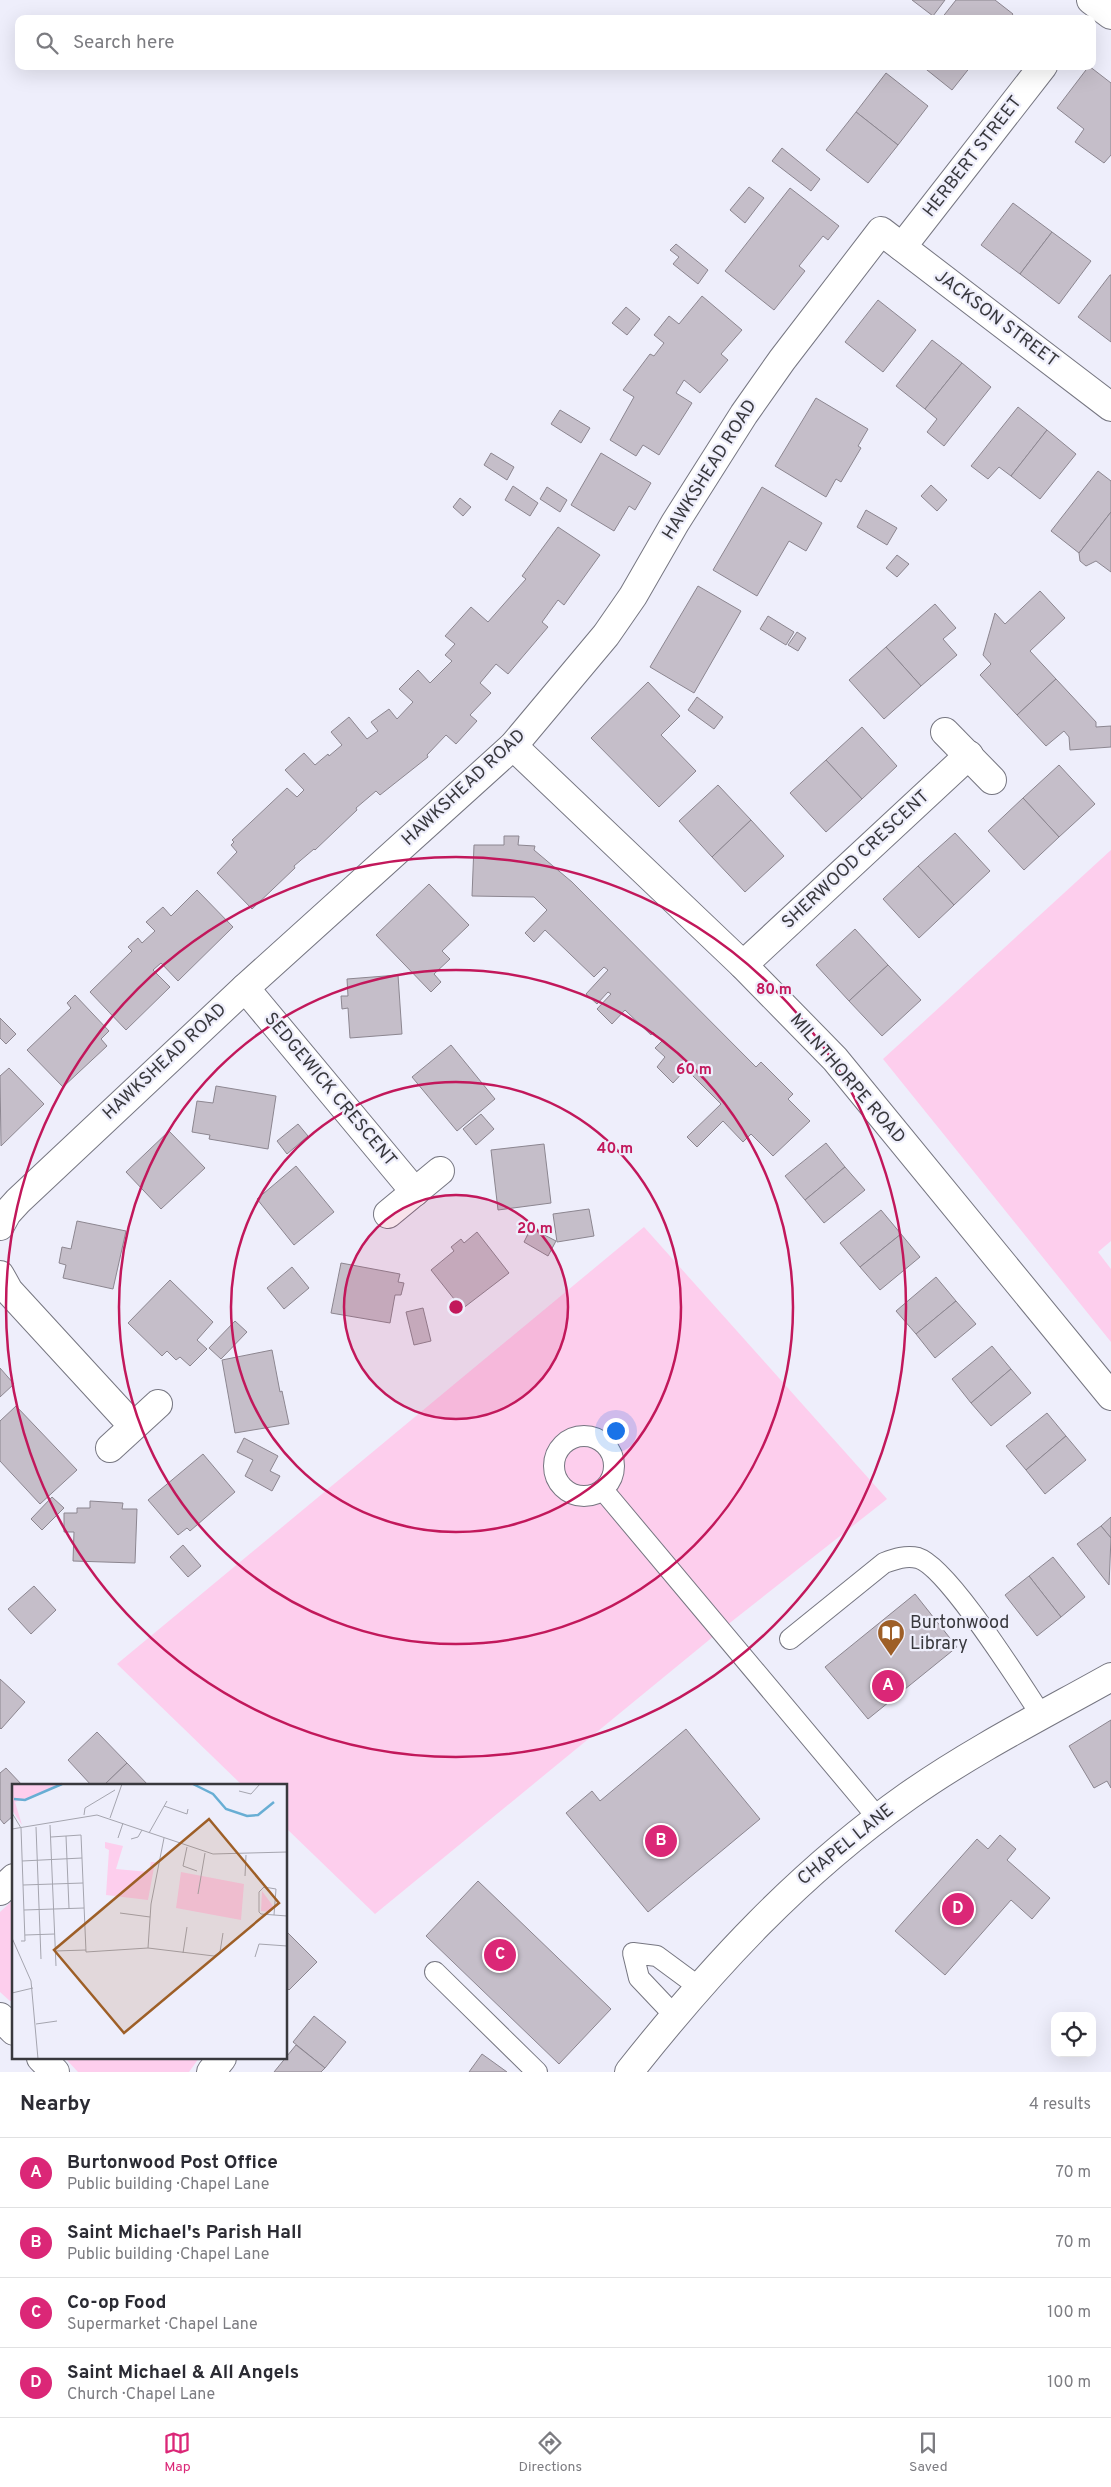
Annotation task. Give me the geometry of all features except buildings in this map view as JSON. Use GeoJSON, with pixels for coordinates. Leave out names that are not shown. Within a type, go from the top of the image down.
{"type":"FeatureCollection","features":[{"type":"Feature","properties":{"kind":"street","name":"HERBERT STREET"},"geometry":{"type":"LineString","coordinates":[[902,247],[1040,70]]}},
{"type":"Feature","properties":{"kind":"street","name":"JACKSON STREET"},"geometry":{"type":"LineString","coordinates":[[881,231],[1111,407]]}},
{"type":"Feature","properties":{"kind":"street","name":"HAWKSHEAD ROAD"},"geometry":{"type":"LineString","coordinates":[[0,1226],[18,1201],[244,988],[514,746],[606,635],[633,596],[675,523],[744,414],[782,360],[881,231]]}},
{"type":"Feature","properties":{"kind":"street"},"geometry":{"type":"LineString","coordinates":[[945,732],[992,780]]}},
{"type":"Feature","properties":{"kind":"street","name":"MILNTHORPE ROAD"},"geometry":{"type":"LineString","coordinates":[[514,746],[742,965],[835,1059],[1111,1396]]}},
{"type":"Feature","properties":{"kind":"street","name":"SHERWOOD CRESCENT"},"geometry":{"type":"LineString","coordinates":[[742,965],[969,755]]}},
{"type":"Feature","properties":{"kind":"street","name":"SEDGEWICK CRESCENT"},"geometry":{"type":"LineString","coordinates":[[244,988],[415,1192]]}},
{"type":"Feature","properties":{"kind":"street"},"geometry":{"type":"LineString","coordinates":[[388,1214],[440,1171]]}},
{"type":"Feature","properties":{"kind":"street"},"geometry":{"type":"LineString","coordinates":[[0,1275],[9,1291],[133,1426]]}},
{"type":"Feature","properties":{"kind":"street"},"geometry":{"type":"LineString","coordinates":[[110,1448],[158,1404]]}},
{"type":"Feature","properties":{"kind":"street","name":"CHAPEL LANE"},"geometry":{"type":"LineString","coordinates":[[630,2072],[674,2016],[742,1939],[808,1875],[878,1818],[942,1774],[1111,1677]]}},
{"type":"Feature","properties":{"kind":"street"},"geometry":{"type":"LineString","coordinates":[[0,1891],[12,1880]]}},
{"type":"Feature","properties":{"kind":"street"},"geometry":{"type":"LineString","coordinates":[[0,2016],[12,2028]]}},
{"type":"Feature","properties":{"kind":"street"},"geometry":{"type":"LineString","coordinates":[[43,2060],[54,2072]]}},
{"type":"Feature","properties":{"kind":"street"},"geometry":{"type":"LineString","coordinates":[[211,2072],[220,2060]]}},
{"type":"Feature","properties":{"kind":"lane"},"geometry":{"type":"LineString","coordinates":[[603,1490],[878,1818]]}},
{"type":"Feature","properties":{"kind":"lane"},"geometry":{"type":"LineString","coordinates":[[790,1639],[884,1562],[900,1557],[918,1558],[937,1571],[974,1615],[1042,1716]]}},
{"type":"Feature","properties":{"kind":"lane"},"geometry":{"type":"LineString","coordinates":[[674,2016],[639,1978],[633,1953],[657,1956],[699,1987]]}},
{"type":"Feature","properties":{"kind":"lane"},"geometry":{"type":"LineString","coordinates":[[435,1972],[537,2072]]}},
{"type":"Feature","properties":{"kind":"shaded area"},"geometry":{"type":"Polygon","coordinates":[[[1111,850],[1111,1241],[1098,1252],[1111,1269],[1111,1342],[883,1059],[1111,850]]]}},
{"type":"Feature","properties":{"kind":"shaded area"},"geometry":{"type":"Polygon","coordinates":[[[644,1227],[887,1499],[731,1622],[375,1914],[288,1830],[288,1784],[241,1784],[117,1664],[644,1227]]]}},
{"type":"Feature","properties":{"kind":"shaded area"},"geometry":{"type":"Polygon","coordinates":[[[12,1901],[12,2001],[0,1992],[0,1912],[12,1901]]]}},
{"type":"Feature","properties":{"kind":"shaded area"},"geometry":{"type":"Polygon","coordinates":[[[67,2060],[198,2060],[189,2072],[78,2072],[67,2060]]]}},
{"type":"Feature","properties":{"kind":"place","name":"Burtonwood Library"},"geometry":{"type":"Point","coordinates":[891,1657]}},
{"type":"Feature","properties":{"kind":"place","name":"Burtonwood Post Office"},"geometry":{"type":"Point","coordinates":[888,1686]}},
{"type":"Feature","properties":{"kind":"place","name":"Saint Michael's Parish Hall"},"geometry":{"type":"Point","coordinates":[661,1841]}},
{"type":"Feature","properties":{"kind":"place","name":"Saint Michael & All Angels"},"geometry":{"type":"Point","coordinates":[958,1909]}},
{"type":"Feature","properties":{"kind":"place","name":"Co-op Food"},"geometry":{"type":"Point","coordinates":[500,1955]}}]}
